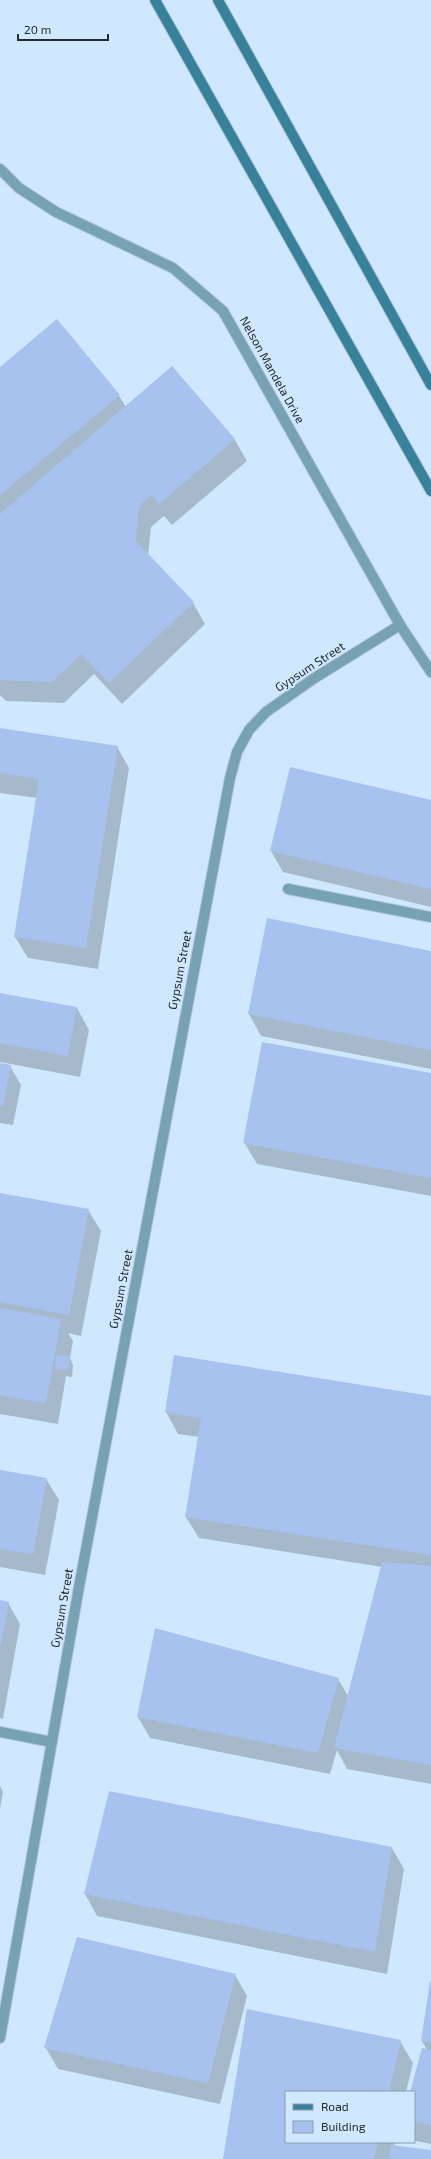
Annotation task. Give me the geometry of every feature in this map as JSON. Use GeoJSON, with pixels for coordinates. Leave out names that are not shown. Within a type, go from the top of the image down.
{"type":"FeatureCollection","features":[{"type":"Feature","properties":{"kind":"main road"},"geometry":{"type":"LineString","coordinates":[[155,0],[431,491]]}},
{"type":"Feature","properties":{"kind":"main road"},"geometry":{"type":"LineString","coordinates":[[218,0],[431,384]]}},
{"type":"Feature","properties":{"kind":"street","name":"Nelson Mandela Drive"},"geometry":{"type":"LineString","coordinates":[[0,169],[19,188],[56,212],[173,268],[223,311],[400,625],[431,672]]}},
{"type":"Feature","properties":{"kind":"street","name":"Gypsum Street"},"geometry":{"type":"LineString","coordinates":[[0,2038],[79,1587],[227,794],[237,752],[249,730],[266,712],[313,679],[400,625]]}},
{"type":"Feature","properties":{"kind":"street"},"geometry":{"type":"LineString","coordinates":[[288,889],[431,917]]}},
{"type":"Feature","properties":{"kind":"street"},"geometry":{"type":"LineString","coordinates":[[0,1732],[52,1742]]}},
{"type":"Feature","properties":{"kind":"building"},"geometry":{"type":"Polygon","coordinates":[[[57,319],[120,395],[0,495],[0,367],[57,319]]]}},
{"type":"Feature","properties":{"kind":"building"},"geometry":{"type":"Polygon","coordinates":[[[172,366],[235,439],[159,504],[151,495],[139,506],[136,541],[194,602],[109,683],[81,654],[52,682],[0,680],[0,514],[172,366]]]}},
{"type":"Feature","properties":{"kind":"building"},"geometry":{"type":"Polygon","coordinates":[[[0,728],[118,746],[86,948],[14,937],[39,779],[0,773],[0,728]]]}},
{"type":"Feature","properties":{"kind":"building"},"geometry":{"type":"Polygon","coordinates":[[[290,767],[431,800],[431,889],[270,851],[290,767]]]}},
{"type":"Feature","properties":{"kind":"building"},"geometry":{"type":"Polygon","coordinates":[[[267,918],[431,951],[431,1050],[248,1014],[267,918]]]}},
{"type":"Feature","properties":{"kind":"building"},"geometry":{"type":"Polygon","coordinates":[[[0,993],[77,1007],[68,1056],[0,1043],[0,993]]]}},
{"type":"Feature","properties":{"kind":"building"},"geometry":{"type":"Polygon","coordinates":[[[262,1042],[431,1073],[431,1178],[243,1143],[262,1042]]]}},
{"type":"Feature","properties":{"kind":"building"},"geometry":{"type":"Polygon","coordinates":[[[0,1063],[11,1065],[3,1107],[0,1106],[0,1063]]]}},
{"type":"Feature","properties":{"kind":"building"},"geometry":{"type":"Polygon","coordinates":[[[0,1193],[89,1209],[69,1315],[0,1302],[0,1193]]]}},
{"type":"Feature","properties":{"kind":"building"},"geometry":{"type":"Polygon","coordinates":[[[0,1308],[61,1319],[46,1403],[0,1395],[0,1308]]]}},
{"type":"Feature","properties":{"kind":"building"},"geometry":{"type":"Polygon","coordinates":[[[56,1355],[70,1356],[68,1370],[55,1369],[56,1355]]]}},
{"type":"Feature","properties":{"kind":"building"},"geometry":{"type":"Polygon","coordinates":[[[174,1355],[431,1396],[431,1555],[185,1517],[201,1418],[165,1412],[174,1355]]]}},
{"type":"Feature","properties":{"kind":"building"},"geometry":{"type":"Polygon","coordinates":[[[0,1470],[47,1478],[33,1554],[0,1549],[0,1470]]]}},
{"type":"Feature","properties":{"kind":"building"},"geometry":{"type":"Polygon","coordinates":[[[382,1562],[431,1566],[431,1765],[334,1748],[382,1562]]]}},
{"type":"Feature","properties":{"kind":"building"},"geometry":{"type":"Polygon","coordinates":[[[0,1600],[9,1602],[1,1645],[0,1645],[0,1600]]]}},
{"type":"Feature","properties":{"kind":"building"},"geometry":{"type":"Polygon","coordinates":[[[155,1628],[339,1678],[318,1753],[137,1717],[155,1628]]]}},
{"type":"Feature","properties":{"kind":"building"},"geometry":{"type":"Polygon","coordinates":[[[109,1791],[392,1847],[375,1952],[84,1894],[109,1791]]]}},
{"type":"Feature","properties":{"kind":"building"},"geometry":{"type":"Polygon","coordinates":[[[77,1937],[236,1974],[208,2083],[44,2048],[77,1937]]]}},
{"type":"Feature","properties":{"kind":"building"},"geometry":{"type":"Polygon","coordinates":[[[430,1981],[431,1982],[431,2042],[421,2041],[430,1981]]]}},
{"type":"Feature","properties":{"kind":"building"},"geometry":{"type":"Polygon","coordinates":[[[247,2009],[401,2040],[389,2091],[285,2091],[285,2143],[378,2143],[374,2159],[223,2159],[247,2009]]]}},
{"type":"Feature","properties":{"kind":"building"},"geometry":{"type":"Polygon","coordinates":[[[422,2048],[431,2050],[431,2125],[415,2122],[415,2091],[410,2091],[422,2048]]]}},
{"type":"Feature","properties":{"kind":"building"},"geometry":{"type":"Polygon","coordinates":[[[391,2145],[431,2150],[431,2159],[389,2159],[391,2145]]]}}]}
